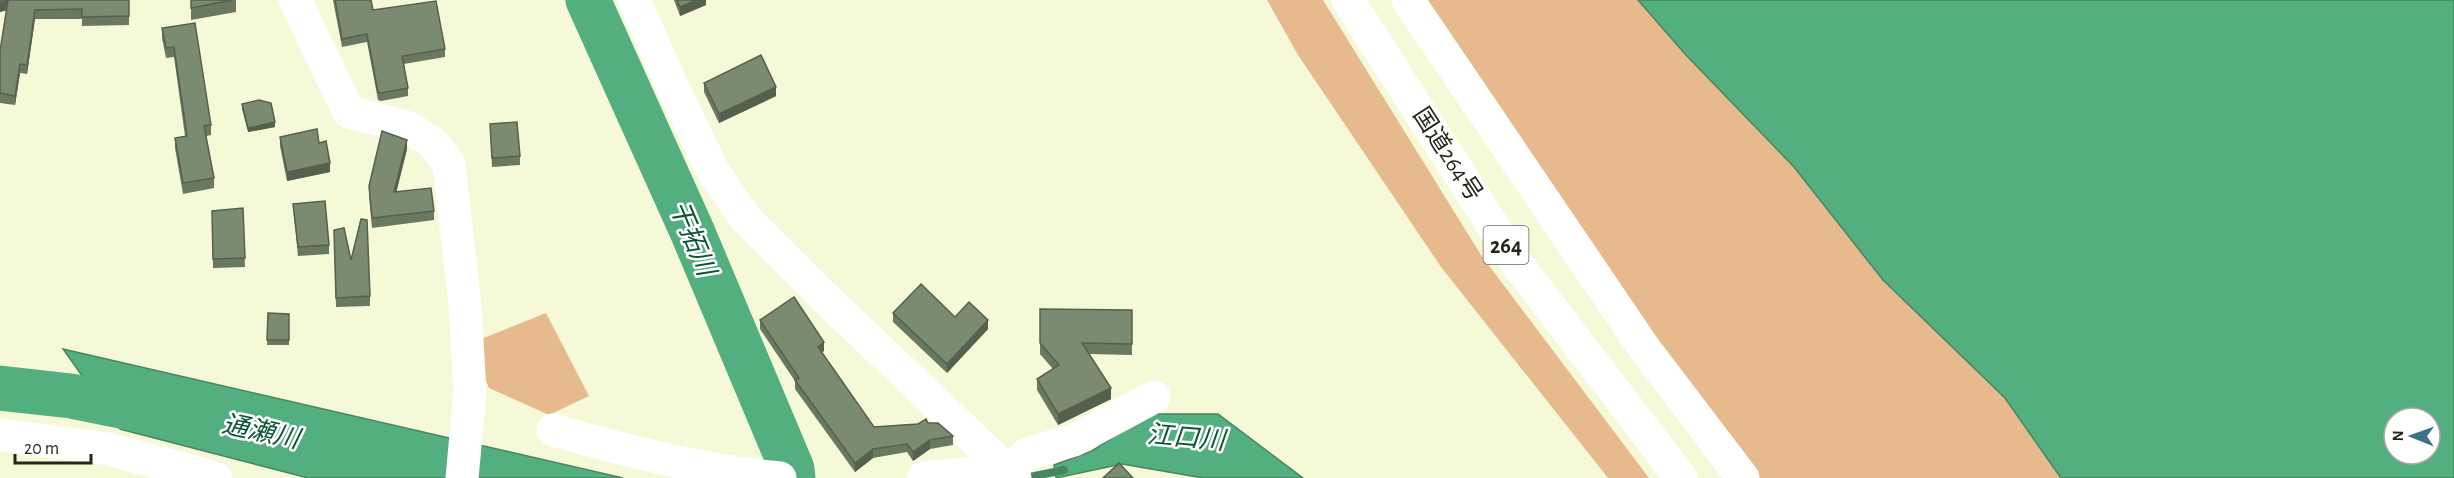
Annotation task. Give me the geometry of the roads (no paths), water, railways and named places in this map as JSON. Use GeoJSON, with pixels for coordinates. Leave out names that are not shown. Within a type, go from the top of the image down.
{"type":"FeatureCollection","features":[{"type":"Feature","properties":{"kind":"main road"},"geometry":{"type":"LineString","coordinates":[[295,0],[349,112],[409,128],[433,143],[449,164],[465,305],[470,392],[462,478]]}},
{"type":"Feature","properties":{"kind":"main road"},"geometry":{"type":"LineString","coordinates":[[634,0],[713,171],[745,218],[822,295],[1011,474]]}},
{"type":"Feature","properties":{"kind":"main road","name":"国道264号"},"geometry":{"type":"LineString","coordinates":[[1348,0],[1518,265],[1682,478]]}},
{"type":"Feature","properties":{"kind":"main road"},"geometry":{"type":"LineString","coordinates":[[1408,0],[1644,348],[1743,478]]}},
{"type":"Feature","properties":{"kind":"main road"},"geometry":{"type":"LineString","coordinates":[[924,478],[1011,474],[1027,454],[1074,440],[1154,397]]}},
{"type":"Feature","properties":{"kind":"main road"},"geometry":{"type":"LineString","coordinates":[[553,430],[628,451],[752,476],[780,478]]}},
{"type":"Feature","properties":{"kind":"main road"},"geometry":{"type":"LineString","coordinates":[[0,435],[108,449],[216,478]]}},
{"type":"Feature","properties":{"kind":"water"},"geometry":{"type":"Polygon","coordinates":[[[1638,0],[2454,0],[2454,478],[2061,478],[2005,398],[1883,280],[1794,167],[1686,55],[1638,0]]]}},
{"type":"Feature","properties":{"kind":"water"},"geometry":{"type":"Polygon","coordinates":[[[63,349],[623,478],[308,478],[120,429],[63,349]]]}},
{"type":"Feature","properties":{"kind":"water"},"geometry":{"type":"Polygon","coordinates":[[[1148,414],[1218,414],[1303,478],[1203,478],[1122,464],[1056,478],[1054,465],[1092,451],[1148,414]]]}},
{"type":"Feature","properties":{"kind":"waterway","name":"干拓川"},"geometry":{"type":"LineString","coordinates":[[588,0],[692,231],[792,469],[793,478]]}},
{"type":"Feature","properties":{"kind":"waterway","name":"通瀬川"},"geometry":{"type":"LineString","coordinates":[[0,388],[71,396],[160,414]]}},
{"type":"Feature","properties":{"kind":"waterway","name":"江口川"},"geometry":{"type":"LineString","coordinates":[[1025,478],[1064,470]]}}]}
